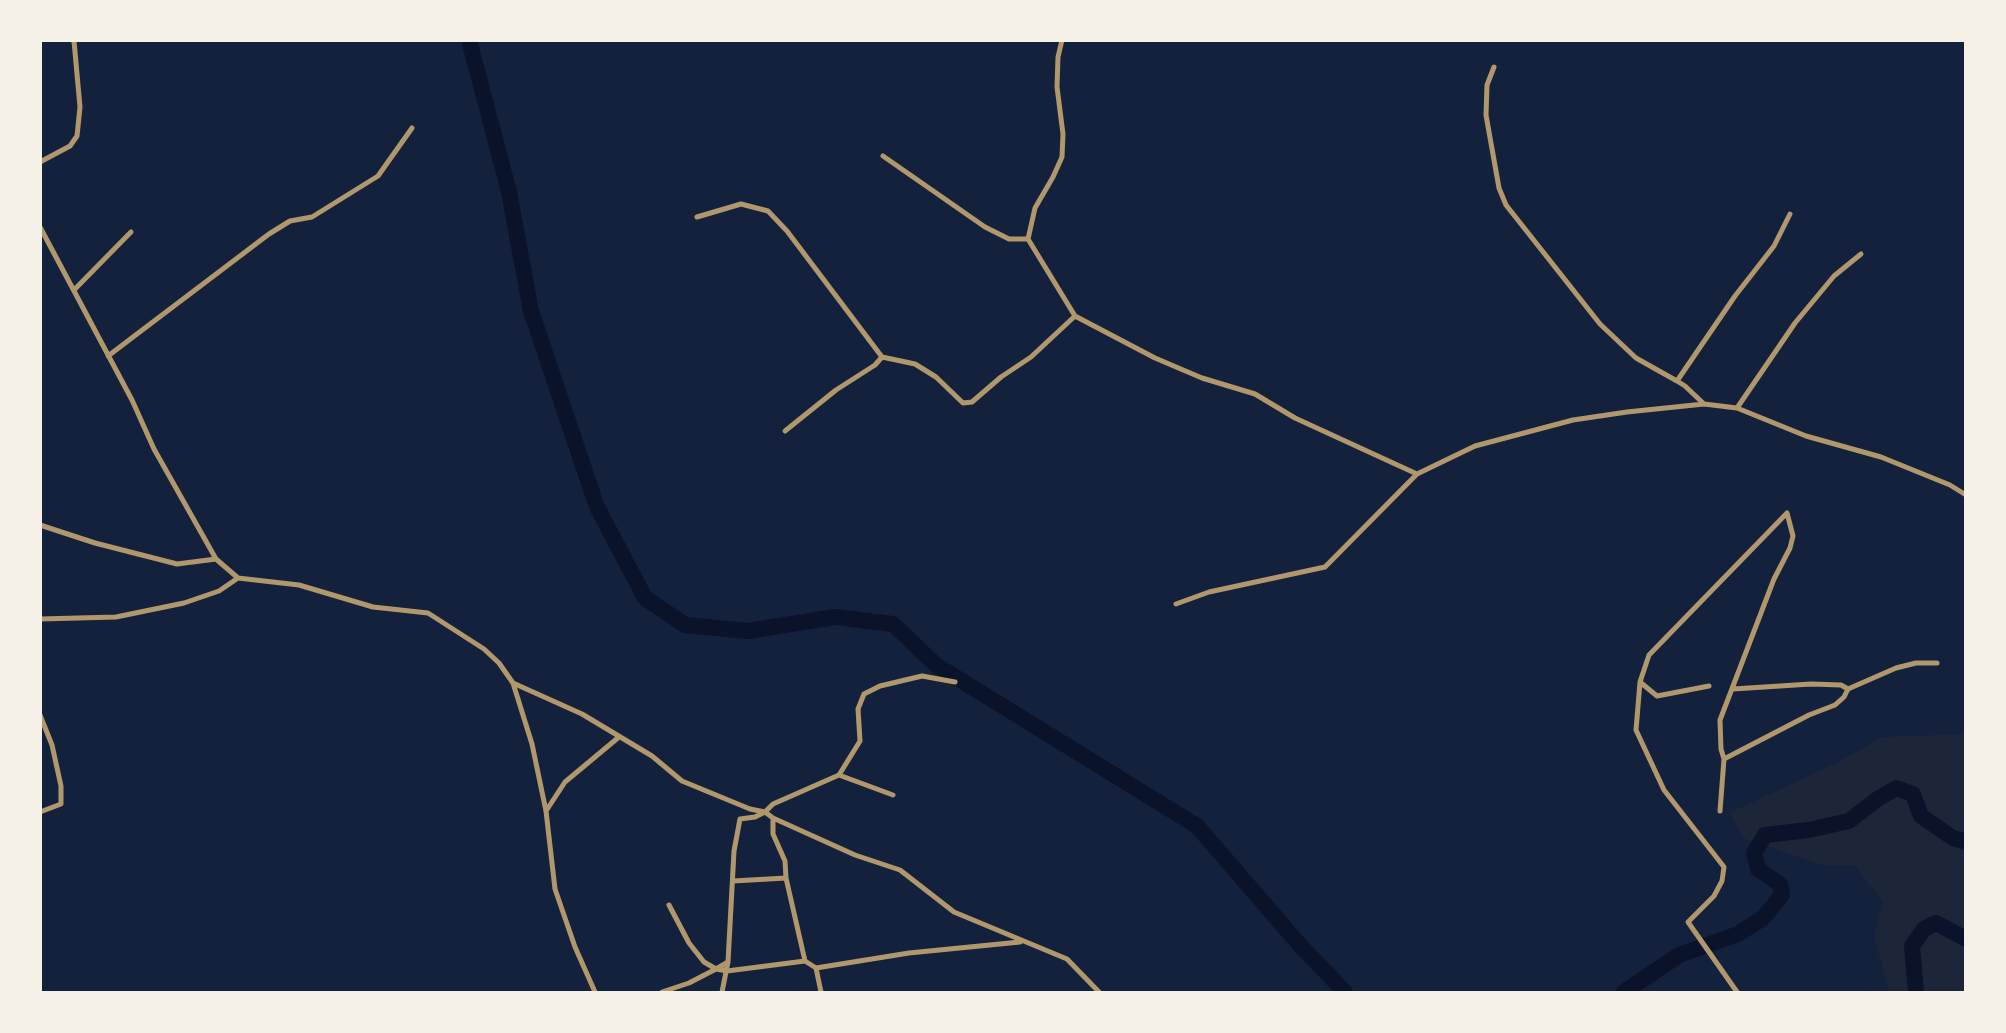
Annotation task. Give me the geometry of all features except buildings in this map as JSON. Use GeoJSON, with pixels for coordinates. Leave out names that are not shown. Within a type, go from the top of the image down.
{"type":"FeatureCollection","features":[{"type":"Feature","properties":{"kind":"street"},"geometry":{"type":"LineString","coordinates":[[1062,40],[1058,57],[1056,87],[1063,134],[1062,157],[1035,208],[1028,238],[1075,316],[1155,358],[1202,378],[1255,393],[1295,418],[1417,474]]}},
{"type":"Feature","properties":{"kind":"street"},"geometry":{"type":"LineString","coordinates":[[40,162],[70,146],[77,136],[81,107],[74,41]]}},
{"type":"Feature","properties":{"kind":"street"},"geometry":{"type":"LineString","coordinates":[[1494,67],[1487,85],[1486,116],[1499,188],[1506,205],[1600,324],[1636,358],[1685,386],[1704,404]]}},
{"type":"Feature","properties":{"kind":"street"},"geometry":{"type":"LineString","coordinates":[[108,356],[269,234],[290,221],[312,217],[378,176],[412,128]]}},
{"type":"Feature","properties":{"kind":"street"},"geometry":{"type":"LineString","coordinates":[[883,156],[985,227],[1009,239],[1028,238]]}},
{"type":"Feature","properties":{"kind":"street"},"geometry":{"type":"LineString","coordinates":[[697,217],[741,204],[768,211],[787,231],[882,357],[915,364],[936,377],[963,403],[972,402],[1001,377],[1031,357],[1075,316]]}},
{"type":"Feature","properties":{"kind":"street"},"geometry":{"type":"LineString","coordinates":[[1677,381],[1774,246],[1790,214]]}},
{"type":"Feature","properties":{"kind":"street"},"geometry":{"type":"LineString","coordinates":[[40,227],[154,448],[216,559],[238,578],[299,585],[373,607],[428,613],[484,649],[499,663],[513,683],[532,744],[546,811],[555,890],[575,947],[595,993]]}},
{"type":"Feature","properties":{"kind":"street"},"geometry":{"type":"LineString","coordinates":[[74,290],[131,232]]}},
{"type":"Feature","properties":{"kind":"street"},"geometry":{"type":"LineString","coordinates":[[1737,408],[1795,323],[1834,276],[1861,255]]}},
{"type":"Feature","properties":{"kind":"street"},"geometry":{"type":"LineString","coordinates":[[785,431],[882,357]]}},
{"type":"Feature","properties":{"kind":"street"},"geometry":{"type":"LineString","coordinates":[[1176,604],[1209,592],[1325,567],[1417,474],[1475,446],[1573,420],[1704,404],[1737,408],[1806,436],[1881,457],[1950,485],[1965,495]]}},
{"type":"Feature","properties":{"kind":"street"},"geometry":{"type":"LineString","coordinates":[[1720,811],[1724,759],[1721,749],[1720,720],[1774,579],[1790,548],[1793,536],[1787,513],[1649,655],[1640,682],[1636,730],[1664,790],[1724,867],[1722,881],[1714,897],[1688,921],[1737,993]]}},
{"type":"Feature","properties":{"kind":"street"},"geometry":{"type":"LineString","coordinates":[[40,525],[95,543],[177,564],[216,559]]}},
{"type":"Feature","properties":{"kind":"street"},"geometry":{"type":"LineString","coordinates":[[40,620],[116,617],[184,603],[219,591],[238,578]]}},
{"type":"Feature","properties":{"kind":"street"},"geometry":{"type":"LineString","coordinates":[[1724,759],[1809,715],[1835,705],[1844,697],[1848,689],[1896,668],[1916,663],[1937,663]]}},
{"type":"Feature","properties":{"kind":"street"},"geometry":{"type":"LineString","coordinates":[[722,993],[728,962],[734,851],[740,819],[755,817],[765,812],[773,804],[840,775],[860,741],[858,709],[864,693],[880,686],[922,676],[955,682]]}},
{"type":"Feature","properties":{"kind":"street"},"geometry":{"type":"LineString","coordinates":[[1640,682],[1657,696],[1709,686]]}},
{"type":"Feature","properties":{"kind":"street"},"geometry":{"type":"LineString","coordinates":[[513,683],[582,714],[652,756],[682,781],[750,809],[765,812],[772,818],[855,855],[900,870],[954,912],[1067,958],[1099,993]]}},
{"type":"Feature","properties":{"kind":"street"},"geometry":{"type":"LineString","coordinates":[[1733,689],[1811,684],[1841,685],[1848,689]]}},
{"type":"Feature","properties":{"kind":"street"},"geometry":{"type":"LineString","coordinates":[[40,715],[52,745],[61,786],[61,804],[40,812]]}},
{"type":"Feature","properties":{"kind":"street"},"geometry":{"type":"LineString","coordinates":[[546,811],[565,782],[619,737]]}},
{"type":"Feature","properties":{"kind":"street"},"geometry":{"type":"LineString","coordinates":[[840,775],[893,795]]}},
{"type":"Feature","properties":{"kind":"street"},"geometry":{"type":"LineString","coordinates":[[772,818],[773,834],[784,861],[805,961]]}},
{"type":"Feature","properties":{"kind":"street"},"geometry":{"type":"LineString","coordinates":[[733,880],[786,878]]}},
{"type":"Feature","properties":{"kind":"street"},"geometry":{"type":"LineString","coordinates":[[669,905],[688,943],[704,962],[716,969],[727,971],[805,961],[816,968],[909,953],[1023,942]]}},
{"type":"Feature","properties":{"kind":"street"},"geometry":{"type":"LineString","coordinates":[[662,993],[688,983],[728,962]]}},
{"type":"Feature","properties":{"kind":"street"},"geometry":{"type":"LineString","coordinates":[[816,968],[821,993]]}},
{"type":"Feature","properties":{"kind":"shaded area"},"geometry":{"type":"Polygon","coordinates":[[[1965,734],[1965,992],[1889,992],[1874,936],[1883,902],[1855,866],[1823,865],[1745,839],[1729,813],[1832,765],[1883,737],[1965,734]]]}},
{"type":"Feature","properties":{"kind":"waterway"},"geometry":{"type":"LineString","coordinates":[[469,40],[509,192],[531,311],[597,507],[645,598],[685,625],[748,631],[835,617],[893,624],[936,665],[1197,826],[1298,943],[1345,992]]}},
{"type":"Feature","properties":{"kind":"waterway"},"geometry":{"type":"LineString","coordinates":[[1624,992],[1679,955],[1738,934],[1763,918],[1782,895],[1780,884],[1758,869],[1754,853],[1765,835],[1809,830],[1849,821],[1896,788],[1913,794],[1921,816],[1953,838],[1966,842]]}},
{"type":"Feature","properties":{"kind":"waterway"},"geometry":{"type":"LineString","coordinates":[[1916,992],[1912,946],[1924,929],[1936,923],[1966,939]]}}]}
